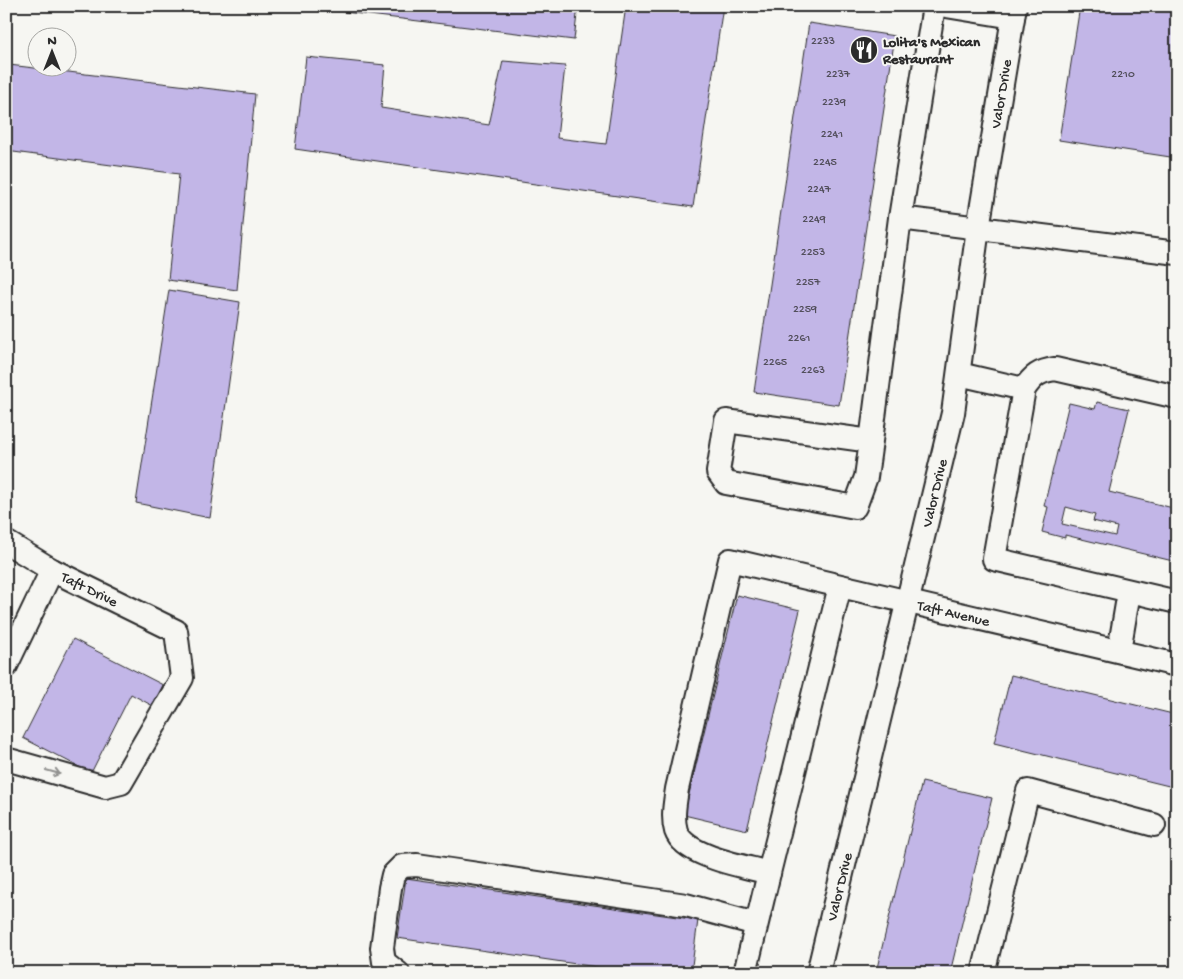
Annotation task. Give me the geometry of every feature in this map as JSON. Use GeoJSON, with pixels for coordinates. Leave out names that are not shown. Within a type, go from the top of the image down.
{"type":"FeatureCollection","features":[{"type":"Feature","properties":{"kind":"street"},"geometry":{"type":"LineString","coordinates":[[871,441],[726,421],[718,472],[726,482],[855,507],[866,477],[871,441],[900,218],[934,6]]}},
{"type":"Feature","properties":{"kind":"street"},"geometry":{"type":"LineString","coordinates":[[946,6],[1014,12]]}},
{"type":"Feature","properties":{"kind":"street","name":"Valor Drive"},"geometry":{"type":"LineString","coordinates":[[818,973],[943,456],[959,374],[978,228],[1014,12]]}},
{"type":"Feature","properties":{"kind":"street"},"geometry":{"type":"LineString","coordinates":[[900,218],[1177,253]]}},
{"type":"Feature","properties":{"kind":"street"},"geometry":{"type":"LineString","coordinates":[[1177,397],[1055,368],[1042,370],[1032,376],[1024,389],[994,559],[1177,602]]}},
{"type":"Feature","properties":{"kind":"street"},"geometry":{"type":"LineString","coordinates":[[959,374],[1024,389]]}},
{"type":"Feature","properties":{"kind":"street","name":"Taft Drive"},"geometry":{"type":"LineString","coordinates":[[6,542],[52,570],[176,631],[182,678],[121,783],[104,787],[6,759]]}},
{"type":"Feature","properties":{"kind":"street","name":"Taft Avenue"},"geometry":{"type":"LineString","coordinates":[[769,872],[708,856],[691,848],[677,833],[673,813],[730,560],[1177,665]]}},
{"type":"Feature","properties":{"kind":"street"},"geometry":{"type":"LineString","coordinates":[[6,666],[52,570]]}},
{"type":"Feature","properties":{"kind":"street"},"geometry":{"type":"LineString","coordinates":[[745,973],[840,586]]}},
{"type":"Feature","properties":{"kind":"street"},"geometry":{"type":"LineString","coordinates":[[1119,651],[1129,592]]}},
{"type":"Feature","properties":{"kind":"street"},"geometry":{"type":"LineString","coordinates":[[983,973],[1028,791],[1154,825]]}},
{"type":"Feature","properties":{"kind":"street"},"geometry":{"type":"LineString","coordinates":[[398,973],[384,962],[382,948],[393,875],[402,866],[417,865],[686,905],[756,924]]}},
{"type":"Feature","properties":{"kind":"building"},"geometry":{"type":"Polygon","coordinates":[[[312,6],[578,6],[574,40],[312,8],[312,6]]]}},
{"type":"Feature","properties":{"kind":"building"},"geometry":{"type":"Polygon","coordinates":[[[626,6],[723,6],[693,207],[295,149],[306,57],[385,65],[381,108],[489,125],[503,61],[565,66],[557,138],[606,144],[626,6]]]}},
{"type":"Feature","properties":{"kind":"building"},"geometry":{"type":"Polygon","coordinates":[[[1080,6],[1177,6],[1177,158],[1059,140],[1080,6]]]}},
{"type":"Feature","properties":{"kind":"building"},"geometry":{"type":"Polygon","coordinates":[[[809,23],[895,36],[839,405],[754,392],[809,23]]]}},
{"type":"Feature","properties":{"kind":"building"},"geometry":{"type":"Polygon","coordinates":[[[9,65],[28,67],[28,78],[78,78],[78,73],[255,94],[237,290],[168,280],[179,174],[6,151],[6,88],[9,65]]]}},
{"type":"Feature","properties":{"kind":"building"},"geometry":{"type":"Polygon","coordinates":[[[169,290],[240,302],[210,518],[136,503],[169,290]]]}},
{"type":"Feature","properties":{"kind":"building"},"geometry":{"type":"Polygon","coordinates":[[[1097,402],[1129,409],[1109,492],[1177,509],[1177,562],[1065,535],[1065,538],[1042,532],[1048,507],[1044,506],[1069,403],[1095,409],[1097,402]],[[1066,507],[1062,524],[1115,536],[1117,527],[1093,521],[1095,515],[1066,507]]]}},
{"type":"Feature","properties":{"kind":"building"},"geometry":{"type":"Polygon","coordinates":[[[737,595],[800,610],[747,830],[684,815],[737,595]]]}},
{"type":"Feature","properties":{"kind":"building"},"geometry":{"type":"Polygon","coordinates":[[[73,639],[163,685],[153,706],[131,694],[91,773],[23,738],[73,639]]]}},
{"type":"Feature","properties":{"kind":"building"},"geometry":{"type":"Polygon","coordinates":[[[1011,675],[1177,715],[1177,788],[994,743],[1011,675]]]}},
{"type":"Feature","properties":{"kind":"building"},"geometry":{"type":"Polygon","coordinates":[[[922,782],[992,798],[950,973],[897,973],[877,968],[922,782]]]}},
{"type":"Feature","properties":{"kind":"building"},"geometry":{"type":"Polygon","coordinates":[[[406,878],[698,920],[691,973],[608,973],[604,968],[397,938],[406,878]]]}},
{"type":"Feature","properties":{"kind":"place","name":"Lolita's Mexican Restaurant"},"geometry":{"type":"Point","coordinates":[864,50]}}]}
